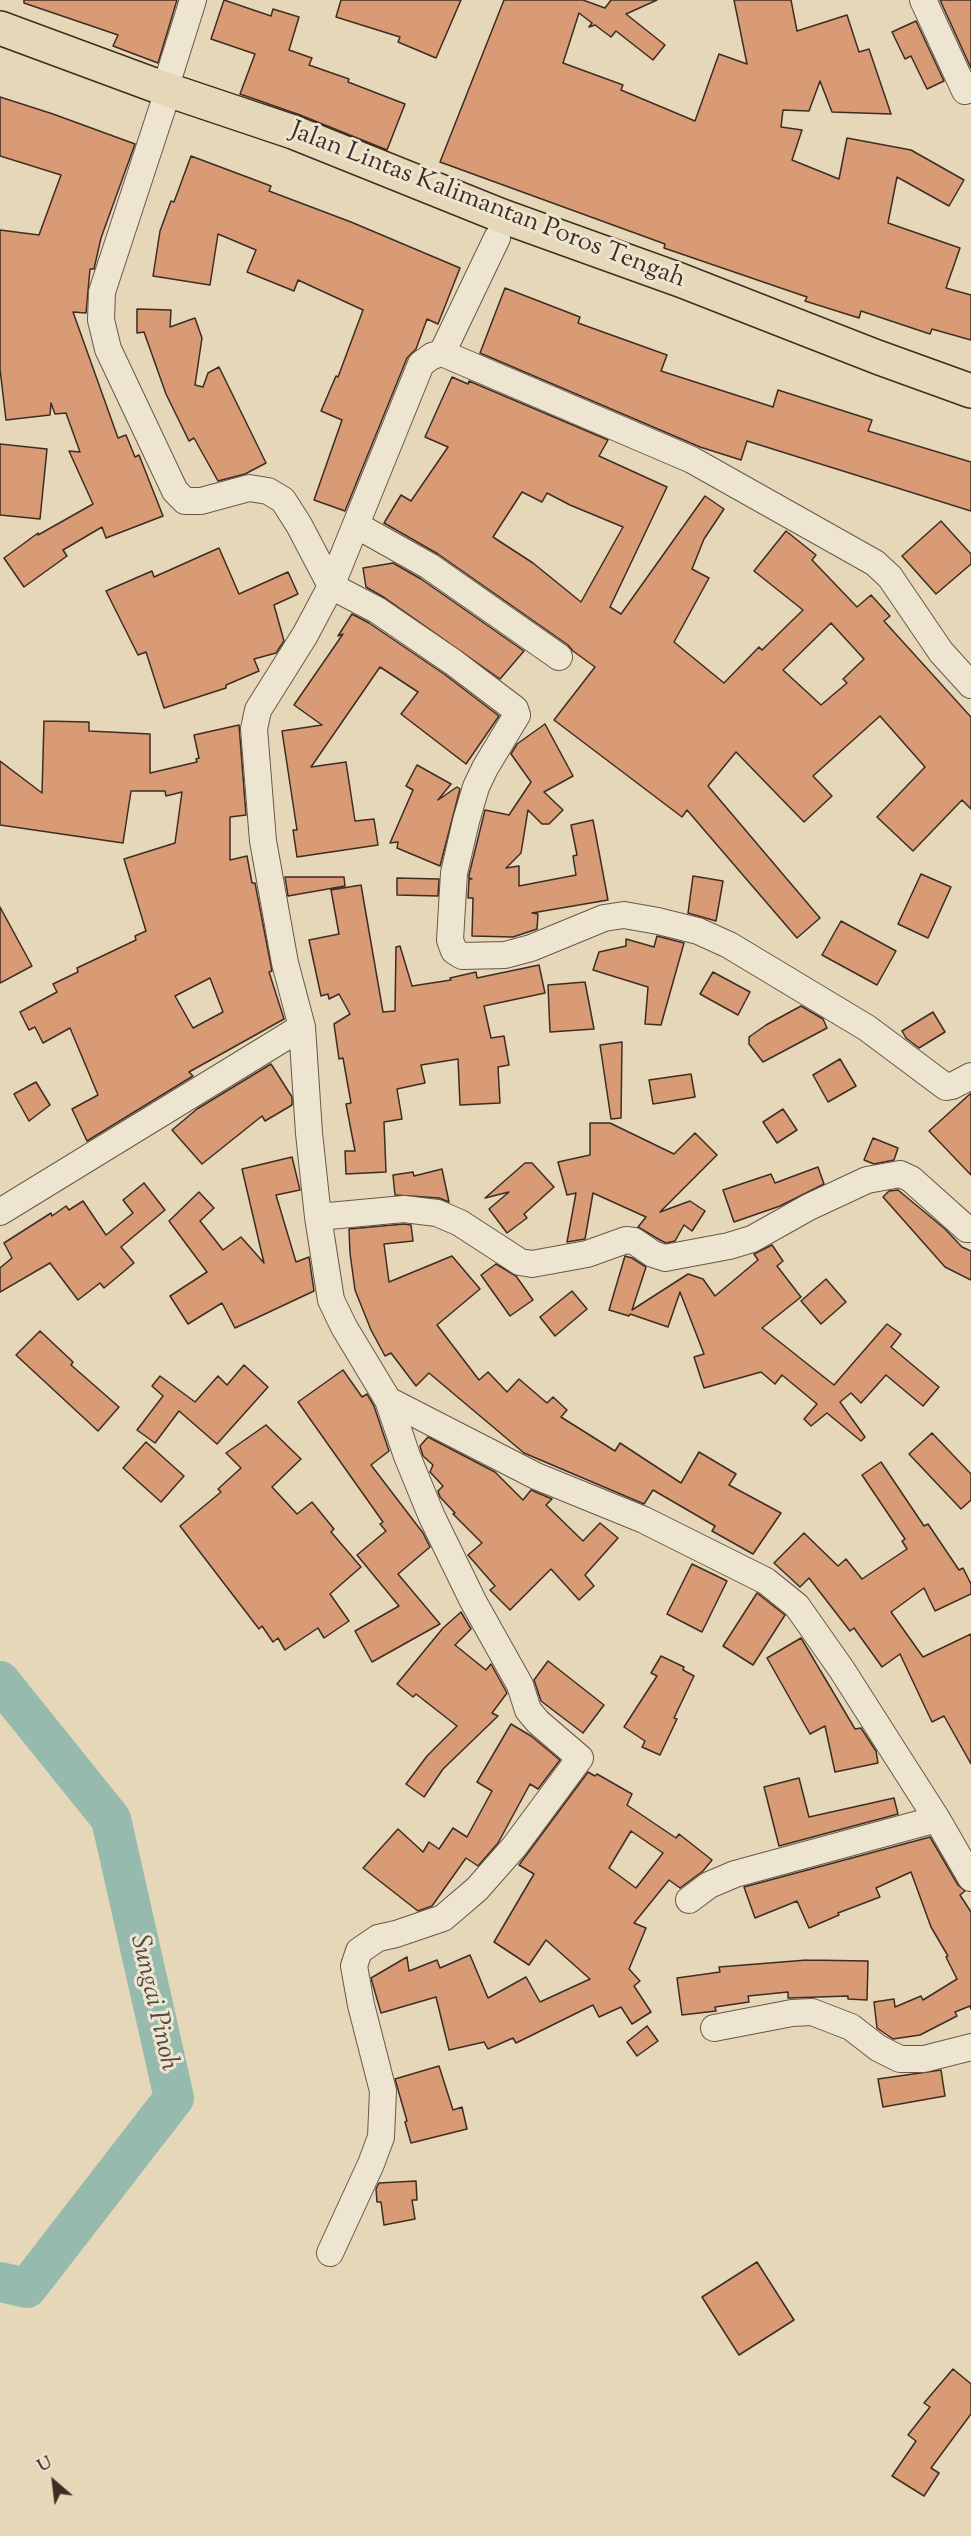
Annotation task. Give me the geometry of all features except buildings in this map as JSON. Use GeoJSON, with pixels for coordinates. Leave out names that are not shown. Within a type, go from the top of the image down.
{"type":"FeatureCollection","features":[{"type":"Feature","properties":{"kind":"main road","name":"Jalan Lintas Kalimantan Poros Tengah"},"geometry":{"type":"LineString","coordinates":[[0,28],[497,238],[971,412]]}},
{"type":"Feature","properties":{"kind":"main road","name":"Jalan Lintas Kalimantan Poros Tengah"},"geometry":{"type":"LineString","coordinates":[[0,49],[164,98],[293,132],[502,216],[680,280],[971,391]]}},
{"type":"Feature","properties":{"kind":"street"},"geometry":{"type":"LineString","coordinates":[[193,0],[102,292],[101,320],[108,348],[175,491],[185,501],[201,501],[249,488],[268,491],[283,500],[331,586],[377,610],[453,662],[515,709],[517,715],[476,787],[466,822],[454,873],[450,940],[454,951],[462,956],[505,955],[531,948],[603,918],[624,915],[658,921],[698,931],[729,945],[794,982],[867,1028],[946,1087],[971,1076]]}},
{"type":"Feature","properties":{"kind":"street"},"geometry":{"type":"LineString","coordinates":[[923,0],[965,91]]}},
{"type":"Feature","properties":{"kind":"street"},"geometry":{"type":"LineString","coordinates":[[442,353],[497,238]]}},
{"type":"Feature","properties":{"kind":"street"},"geometry":{"type":"LineString","coordinates":[[330,2253],[381,2137],[383,2091],[361,2005],[354,1966],[359,1951],[378,1938],[442,1918],[477,1889],[514,1847],[580,1758],[538,1722],[528,1710],[520,1685],[472,1601],[432,1517],[407,1456],[388,1400],[344,1327],[331,1300],[318,1217],[309,1133],[302,1027],[285,963],[263,842],[254,729],[258,710],[306,635],[331,586],[421,364],[432,356],[442,353],[692,460],[875,563],[890,577],[941,652],[971,685]]}},
{"type":"Feature","properties":{"kind":"street"},"geometry":{"type":"LineString","coordinates":[[356,525],[429,566],[560,657]]}},
{"type":"Feature","properties":{"kind":"street"},"geometry":{"type":"LineString","coordinates":[[0,1212],[302,1027]]}},
{"type":"Feature","properties":{"kind":"street"},"geometry":{"type":"LineString","coordinates":[[318,1217],[404,1209],[437,1213],[460,1223],[520,1262],[532,1264],[586,1254],[626,1240],[634,1241],[653,1254],[665,1258],[729,1246],[752,1239],[809,1207],[867,1180],[900,1174],[911,1179],[971,1229]]}},
{"type":"Feature","properties":{"kind":"street"},"geometry":{"type":"LineString","coordinates":[[388,1400],[536,1476],[644,1520],[766,1581],[797,1606],[842,1670],[937,1819],[971,1878]]}},
{"type":"Feature","properties":{"kind":"street"},"geometry":{"type":"LineString","coordinates":[[689,1900],[709,1885],[735,1874],[937,1819]]}},
{"type":"Feature","properties":{"kind":"street"},"geometry":{"type":"LineString","coordinates":[[714,2028],[792,2013],[812,2012],[850,2027],[878,2048],[900,2059],[924,2059],[971,2048]]}},
{"type":"Feature","properties":{"kind":"waterway","name":"Sungai Pinoh"},"geometry":{"type":"LineString","coordinates":[[0,1681],[111,1819],[174,2098],[27,2288],[0,2282]]}}]}
